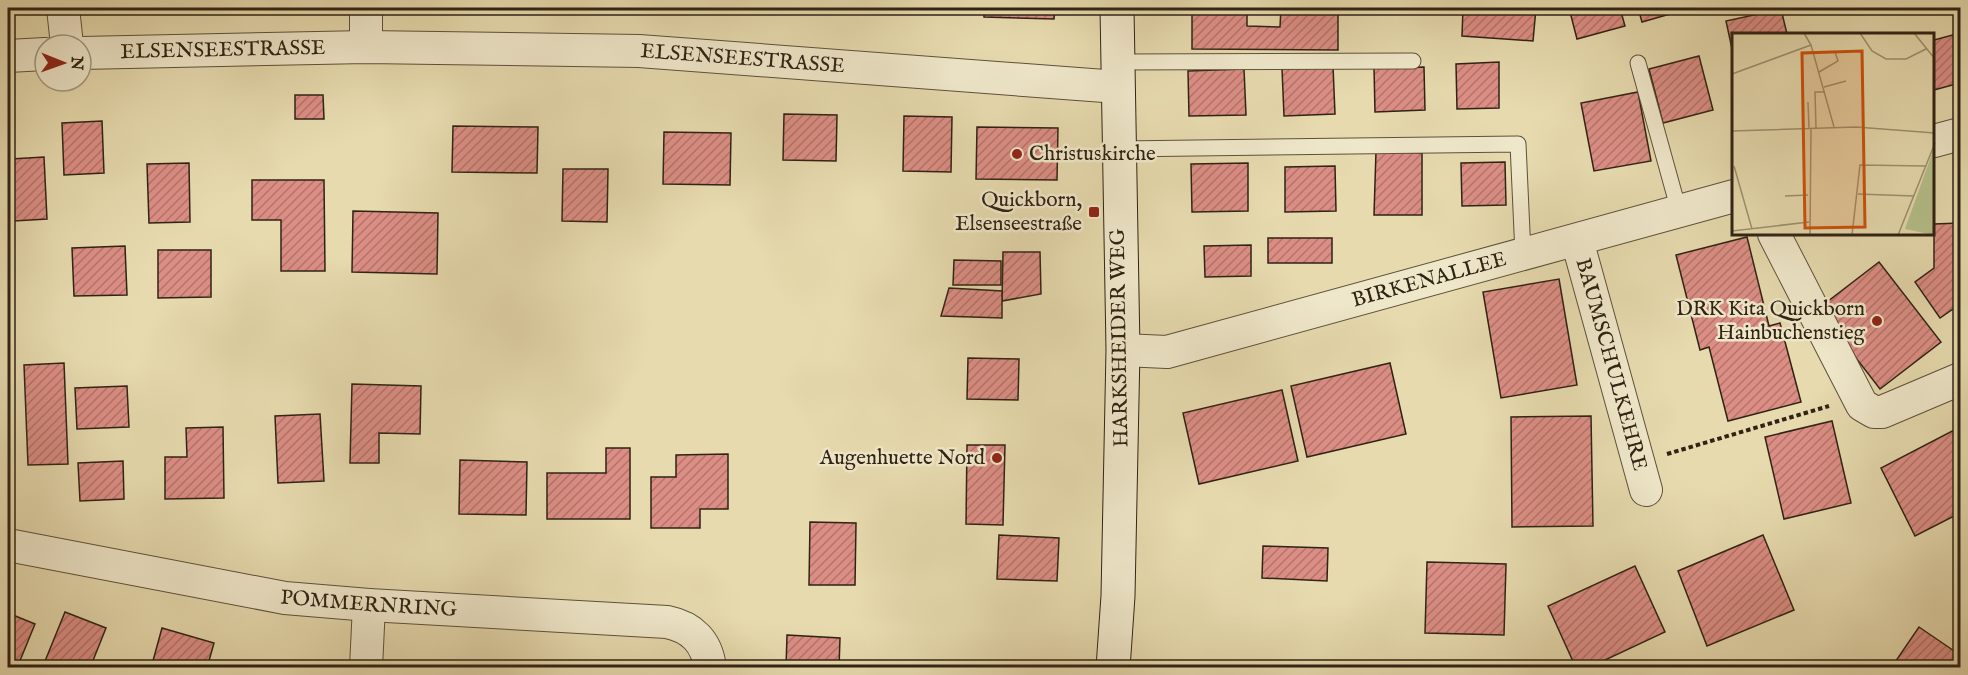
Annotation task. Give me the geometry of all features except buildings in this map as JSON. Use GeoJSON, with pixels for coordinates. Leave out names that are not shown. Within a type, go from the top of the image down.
{"type":"FeatureCollection","features":[{"type":"Feature","properties":{"kind":"main road","name":"HARKSHEIDER WEG"},"geometry":{"type":"LineString","coordinates":[[1113,668],[1118,596],[1123,350],[1117,8]]}},
{"type":"Feature","properties":{"kind":"street"},"geometry":{"type":"LineString","coordinates":[[63,8],[66,33]]}},
{"type":"Feature","properties":{"kind":"street"},"geometry":{"type":"LineString","coordinates":[[366,8],[366,47]]}},
{"type":"Feature","properties":{"kind":"street","name":"ELSENSEESTRASSE"},"geometry":{"type":"LineString","coordinates":[[93,53],[366,47],[639,51],[1118,74]]}},
{"type":"Feature","properties":{"kind":"street"},"geometry":{"type":"LineString","coordinates":[[8,56],[33,55]]}},
{"type":"Feature","properties":{"kind":"street"},"geometry":{"type":"LineString","coordinates":[[1935,141],[1960,134]]}},
{"type":"Feature","properties":{"kind":"street","name":"BIRKENALLEE"},"geometry":{"type":"LineString","coordinates":[[1123,350],[1167,351],[1732,197]]}},
{"type":"Feature","properties":{"kind":"street"},"geometry":{"type":"LineString","coordinates":[[1775,236],[1858,398],[1868,410],[1882,412],[1960,379]]}},
{"type":"Feature","properties":{"kind":"street","name":"BAUMSCHULKEHRE"},"geometry":{"type":"LineString","coordinates":[[1577,240],[1641,476]]}},
{"type":"Feature","properties":{"kind":"street","name":"POMMERNRING"},"geometry":{"type":"LineString","coordinates":[[8,545],[249,593],[369,605],[667,622],[678,624],[697,636],[704,645],[710,668]]}},
{"type":"Feature","properties":{"kind":"street"},"geometry":{"type":"LineString","coordinates":[[366,668],[369,605]]}},
{"type":"Feature","properties":{"kind":"lane"},"geometry":{"type":"LineString","coordinates":[[1118,74],[1413,61]]}},
{"type":"Feature","properties":{"kind":"lane"},"geometry":{"type":"LineString","coordinates":[[1638,63],[1679,211]]}},
{"type":"Feature","properties":{"kind":"lane"},"geometry":{"type":"LineString","coordinates":[[1119,149],[1518,144],[1523,254]]}},
{"type":"Feature","properties":{"kind":"path"},"geometry":{"type":"LineString","coordinates":[[1641,476],[1858,398]]}},
{"type":"Feature","properties":{"kind":"place","name":"Christuskirche"},"geometry":{"type":"Point","coordinates":[1017,154]}},
{"type":"Feature","properties":{"kind":"place","name":"Quickborn, Elsenseestraße"},"geometry":{"type":"Point","coordinates":[1094,212]}},
{"type":"Feature","properties":{"kind":"place","name":"DRK Kita Quickborn Hainbuchenstieg"},"geometry":{"type":"Point","coordinates":[1877,321]}},
{"type":"Feature","properties":{"kind":"place","name":"Augenhuette Nord"},"geometry":{"type":"Point","coordinates":[997,458]}}]}
